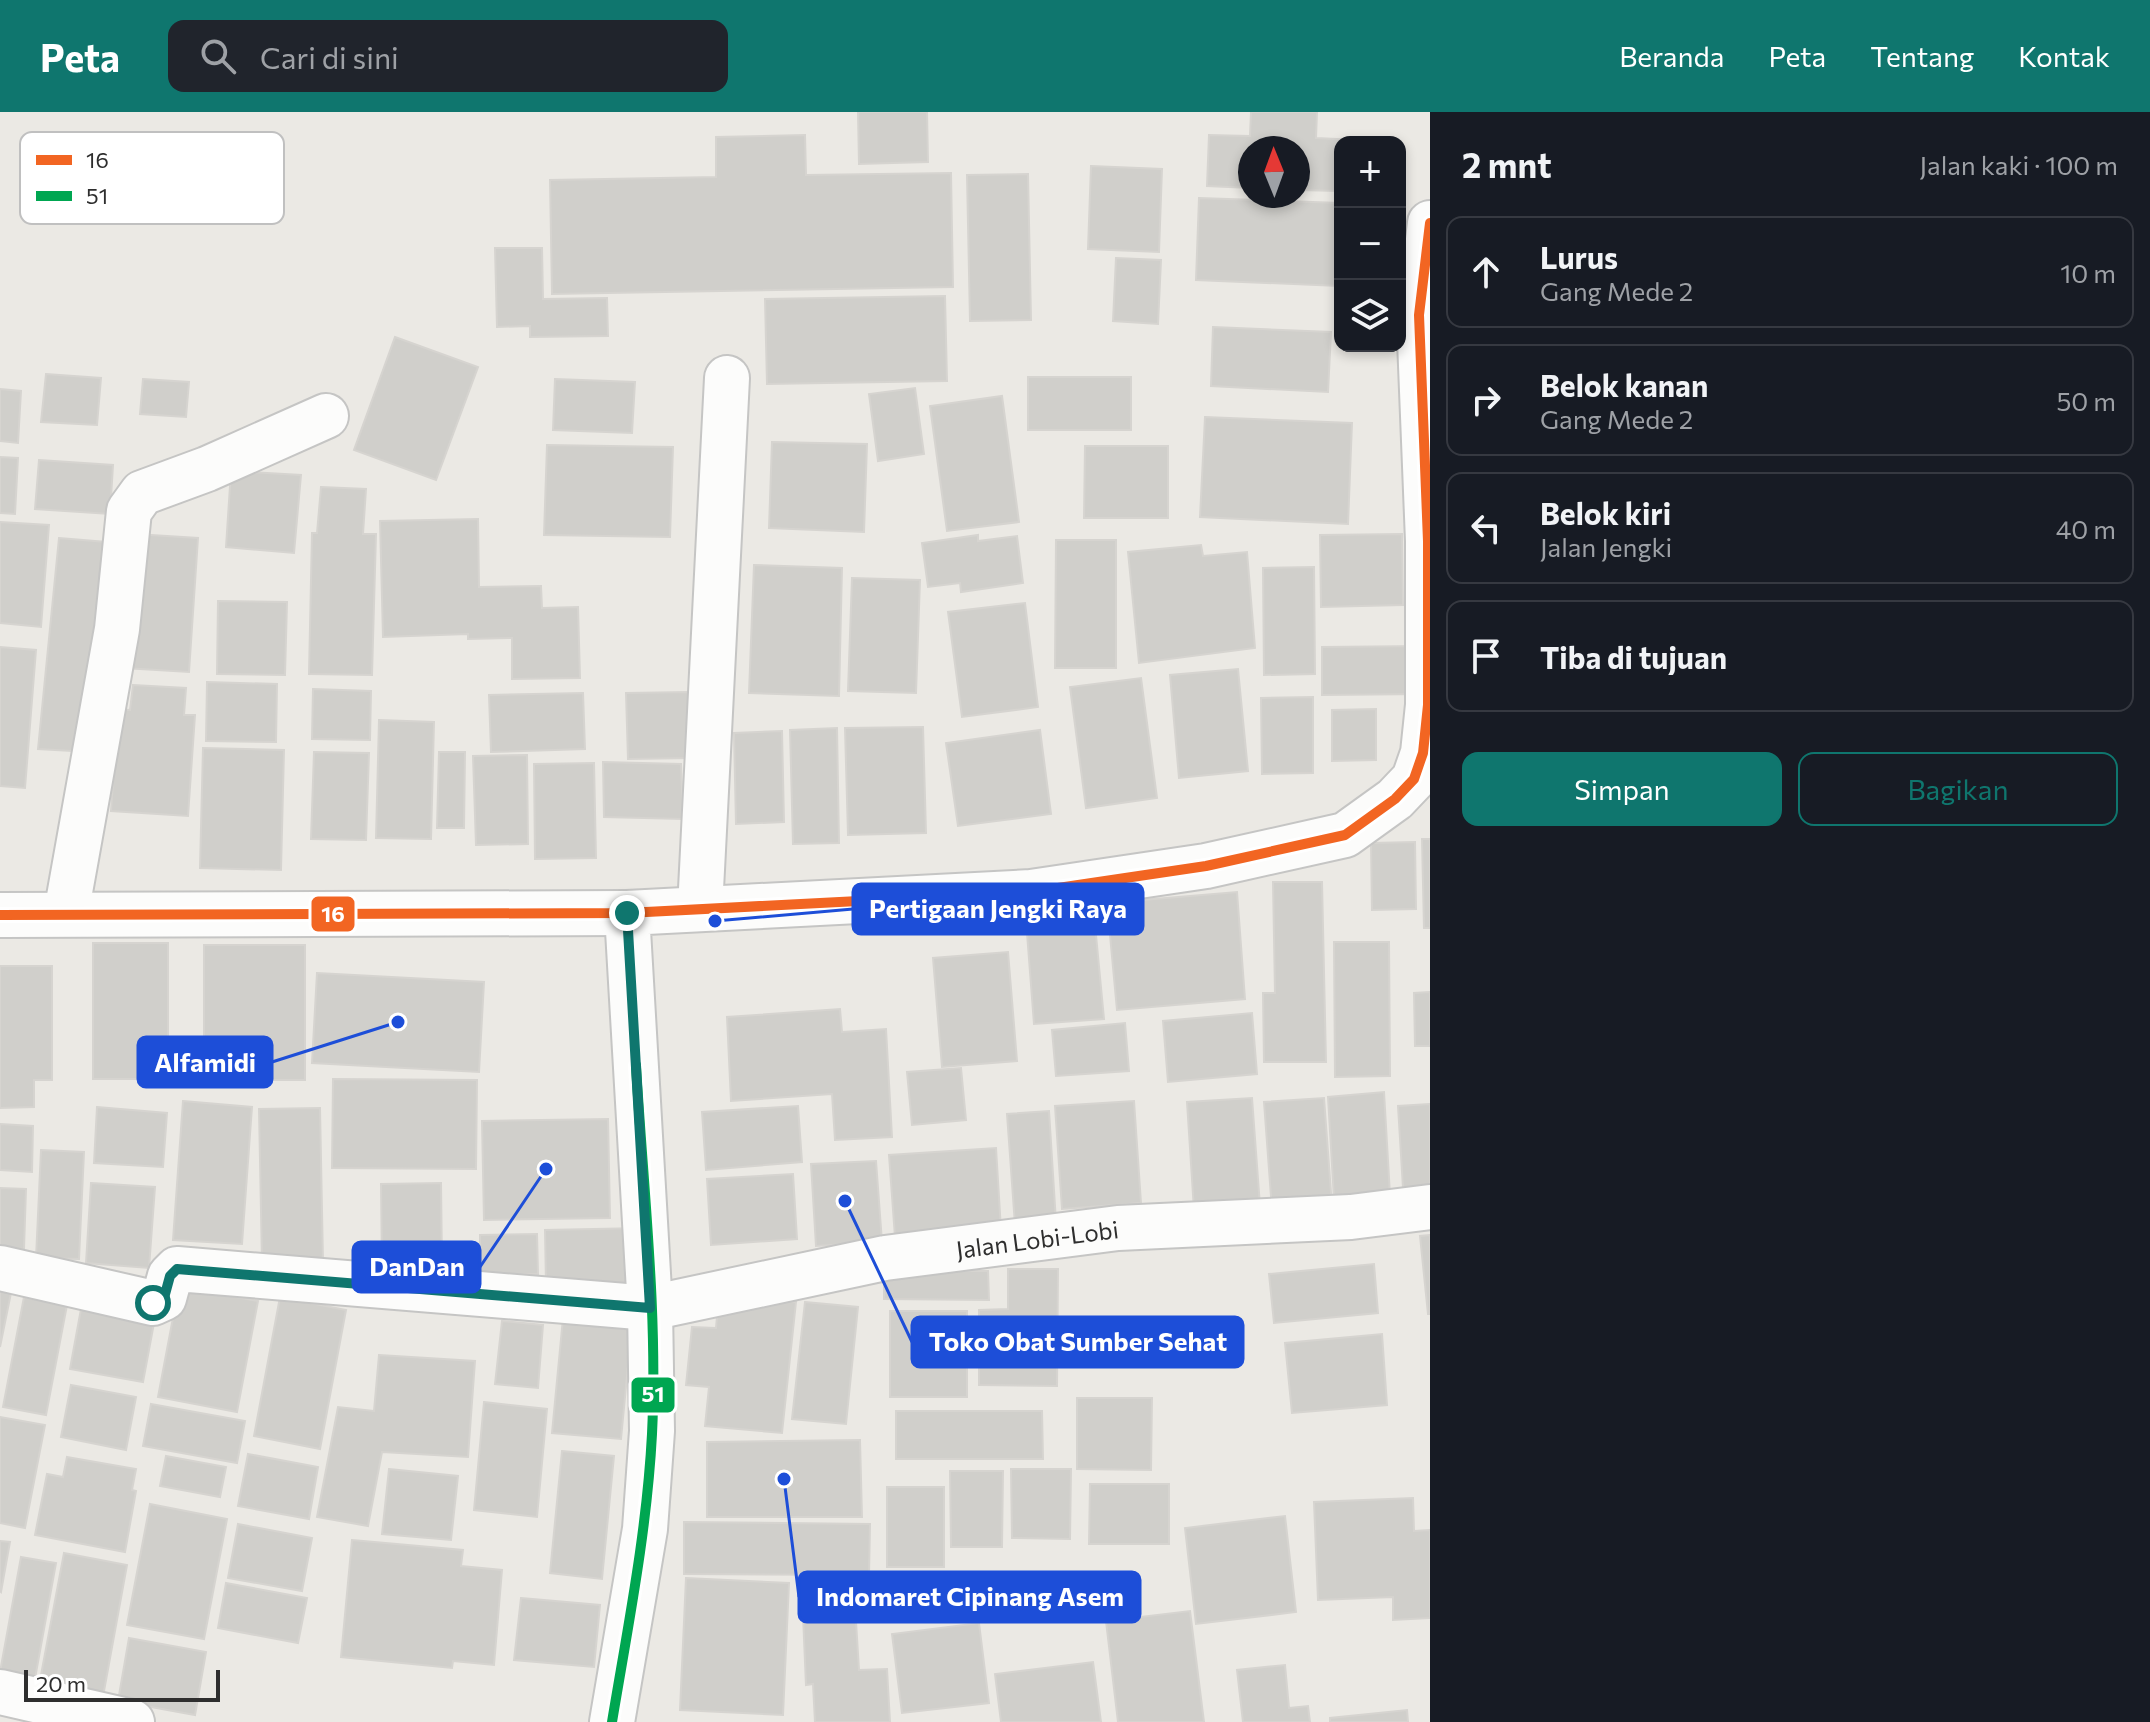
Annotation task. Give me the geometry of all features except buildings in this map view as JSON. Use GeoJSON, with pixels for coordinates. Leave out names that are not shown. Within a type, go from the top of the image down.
{"type":"FeatureCollection","features":[{"type":"Feature","properties":{"kind":"street"},"geometry":{"type":"LineString","coordinates":[[0,915],[627,913],[1031,892],[1206,866],[1345,835],[1395,799],[1414,779],[1426,754],[1428,541],[1419,315],[1430,223]]}},
{"type":"Feature","properties":{"kind":"street"},"geometry":{"type":"LineString","coordinates":[[700,909],[727,378]]}},
{"type":"Feature","properties":{"kind":"street"},"geometry":{"type":"LineString","coordinates":[[66,914],[117,629],[129,511],[142,493],[207,469],[326,416]]}},
{"type":"Feature","properties":{"kind":"street"},"geometry":{"type":"LineString","coordinates":[[612,1722],[645,1529],[652,1431],[650,1308],[627,913]]}},
{"type":"Feature","properties":{"kind":"street","name":"Jalan Lobi-Lobi"},"geometry":{"type":"LineString","coordinates":[[0,1268],[153,1303],[164,1298],[170,1276],[177,1269],[650,1308],[885,1258],[1118,1228],[1351,1217],[1430,1207]]}},
{"type":"Feature","properties":{"kind":"street"},"geometry":{"type":"LineString","coordinates":[[0,1692],[132,1722]]}},
{"type":"Feature","properties":{"kind":"transit line","name":"16"},"geometry":{"type":"LineString","coordinates":[[0,915],[627,913],[1031,892],[1206,866],[1345,835],[1395,799],[1414,779],[1423,753],[1428,705],[1428,541],[1419,315],[1430,223]]}},
{"type":"Feature","properties":{"kind":"transit line","name":"51"},"geometry":{"type":"LineString","coordinates":[[612,1722],[641,1542],[652,1434],[653,1342],[636,1065]]}},
{"type":"Feature","properties":{"kind":"place","name":"Pertigaan Jengki Raya"},"geometry":{"type":"Point","coordinates":[715,921]}},
{"type":"Feature","properties":{"kind":"place","name":"Alfamidi"},"geometry":{"type":"Point","coordinates":[398,1022]}},
{"type":"Feature","properties":{"kind":"place","name":"DanDan"},"geometry":{"type":"Point","coordinates":[546,1169]}},
{"type":"Feature","properties":{"kind":"place","name":"Toko Obat Sumber Sehat"},"geometry":{"type":"Point","coordinates":[845,1201]}},
{"type":"Feature","properties":{"kind":"place","name":"Indomaret Cipinang Asem"},"geometry":{"type":"Point","coordinates":[784,1479]}},
{"type":"Feature","properties":{"kind":"route"},"geometry":{"type":"LineString","coordinates":[[153,1303],[164,1298],[170,1276],[177,1269],[650,1308],[627,913]]}}]}
